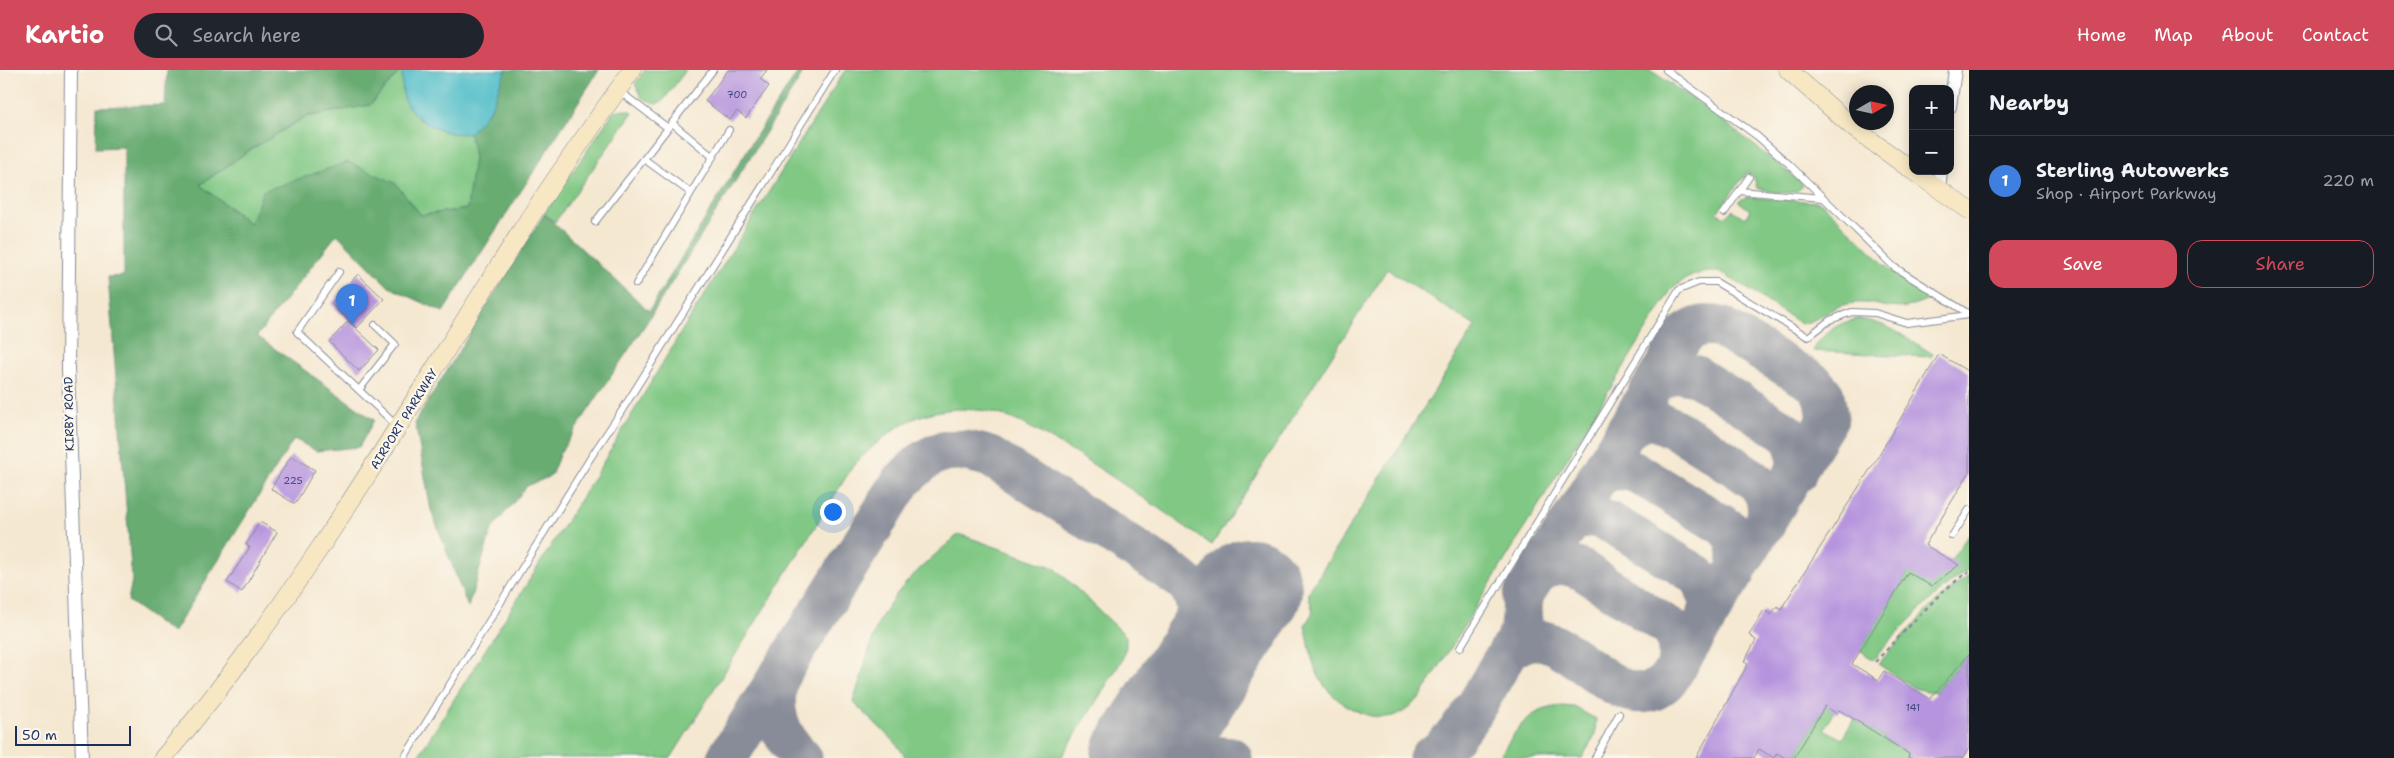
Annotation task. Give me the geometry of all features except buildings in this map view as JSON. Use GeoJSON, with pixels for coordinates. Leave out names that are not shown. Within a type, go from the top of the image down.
{"type":"FeatureCollection","features":[{"type":"Feature","properties":{"kind":"main road","name":"AIRPORT PARKWAY"},"geometry":{"type":"LineString","coordinates":[[163,758],[213,699],[261,635],[399,428],[518,236],[632,70]]}},
{"type":"Feature","properties":{"kind":"main road"},"geometry":{"type":"LineString","coordinates":[[1788,70],[1855,129],[1909,168]]}},
{"type":"Feature","properties":{"kind":"main road"},"geometry":{"type":"LineString","coordinates":[[1918,175],[1969,210]]}},
{"type":"Feature","properties":{"kind":"street","name":"KIRBY ROAD"},"geometry":{"type":"LineString","coordinates":[[71,70],[68,377],[82,758]]}},
{"type":"Feature","properties":{"kind":"street"},"geometry":{"type":"LineString","coordinates":[[1953,85],[1955,70]]}},
{"type":"Feature","properties":{"kind":"street"},"geometry":{"type":"LineString","coordinates":[[1939,190],[1941,175]]}},
{"type":"Feature","properties":{"kind":"lane"},"geometry":{"type":"LineString","coordinates":[[595,222],[713,70]]}},
{"type":"Feature","properties":{"kind":"lane"},"geometry":{"type":"LineString","coordinates":[[404,758],[591,457],[836,70]]}},
{"type":"Feature","properties":{"kind":"lane"},"geometry":{"type":"LineString","coordinates":[[1666,70],[1757,136],[1790,165],[1894,267],[1969,315]]}},
{"type":"Feature","properties":{"kind":"lane"},"geometry":{"type":"LineString","coordinates":[[618,90],[713,157]]}},
{"type":"Feature","properties":{"kind":"lane"},"geometry":{"type":"LineString","coordinates":[[636,284],[729,130]]}},
{"type":"Feature","properties":{"kind":"lane"},"geometry":{"type":"LineString","coordinates":[[644,159],[691,193]]}},
{"type":"Feature","properties":{"kind":"lane"},"geometry":{"type":"LineString","coordinates":[[1724,213],[1749,178]]}},
{"type":"Feature","properties":{"kind":"lane"},"geometry":{"type":"LineString","coordinates":[[1739,191],[1823,198]]}},
{"type":"Feature","properties":{"kind":"lane"},"geometry":{"type":"LineString","coordinates":[[339,272],[297,332],[399,428]]}},
{"type":"Feature","properties":{"kind":"lane"},"geometry":{"type":"LineString","coordinates":[[1460,648],[1679,290],[1699,282],[1716,282],[1808,337],[1830,320],[1852,312],[1875,313],[1907,323],[1969,315]]}},
{"type":"Feature","properties":{"kind":"lane"},"geometry":{"type":"LineString","coordinates":[[359,390],[395,344],[375,325]]}},
{"type":"Feature","properties":{"kind":"lane"},"geometry":{"type":"LineString","coordinates":[[1952,536],[1969,510]]}},
{"type":"Feature","properties":{"kind":"lane"},"geometry":{"type":"LineString","coordinates":[[1595,758],[1619,714]]}},
{"type":"Feature","properties":{"kind":"path"},"geometry":{"type":"LineString","coordinates":[[1876,662],[1942,592],[1969,571]]}},
{"type":"Feature","properties":{"kind":"green space"},"geometry":{"type":"Polygon","coordinates":[[[167,70],[401,70],[370,105],[305,117],[247,152],[200,185],[250,224],[263,191],[348,162],[395,183],[421,215],[467,209],[474,158],[470,133],[490,110],[506,70],[599,70],[443,312],[389,287],[337,234],[257,336],[374,420],[359,447],[316,451],[294,439],[173,633],[128,601],[132,580],[108,277],[124,276],[124,147],[96,148],[97,107],[165,105],[167,70]]]}},
{"type":"Feature","properties":{"kind":"green space"},"geometry":{"type":"Polygon","coordinates":[[[401,70],[418,119],[450,133],[470,133],[474,158],[467,209],[421,215],[395,183],[251,224],[200,185],[247,152],[305,117],[370,105],[401,70]]]}},
{"type":"Feature","properties":{"kind":"green space"},"geometry":{"type":"Polygon","coordinates":[[[645,70],[686,70],[663,101],[656,104],[642,98],[635,84],[645,70]]]}},
{"type":"Feature","properties":{"kind":"green space"},"geometry":{"type":"Polygon","coordinates":[[[799,70],[805,70],[645,325],[560,453],[551,476],[527,486],[492,529],[468,607],[431,510],[415,422],[544,214],[649,311],[754,139],[799,70]]]}},
{"type":"Feature","properties":{"kind":"green space"},"geometry":{"type":"Polygon","coordinates":[[[845,70],[1650,70],[1713,113],[1802,183],[1802,187],[1793,192],[1768,191],[1757,188],[1754,177],[1747,172],[1717,213],[1726,217],[1732,210],[1745,218],[1750,210],[1738,201],[1746,197],[1819,202],[1891,271],[1928,295],[1928,300],[1915,305],[1895,308],[1869,303],[1847,304],[1834,308],[1813,320],[1801,324],[1717,272],[1698,274],[1676,286],[1671,290],[1420,698],[1404,712],[1390,717],[1366,715],[1354,710],[1343,704],[1325,687],[1314,665],[1305,625],[1313,612],[1308,593],[1475,326],[1387,269],[1212,545],[1091,463],[1021,423],[1002,415],[976,410],[957,409],[931,413],[908,421],[898,427],[879,441],[853,466],[671,758],[417,758],[595,476],[678,337],[845,70]]]}},
{"type":"Feature","properties":{"kind":"green space"},"geometry":{"type":"Polygon","coordinates":[[[626,110],[633,112],[555,222],[544,214],[614,111],[626,110]]]}},
{"type":"Feature","properties":{"kind":"green space"},"geometry":{"type":"Polygon","coordinates":[[[1857,319],[1868,320],[1887,327],[1933,354],[1931,357],[1813,351],[1821,339],[1831,330],[1843,323],[1857,319]]]}},
{"type":"Feature","properties":{"kind":"green space"},"geometry":{"type":"Polygon","coordinates":[[[959,534],[1055,568],[1126,636],[1126,646],[1122,660],[1061,758],[906,758],[895,742],[853,702],[875,632],[889,604],[911,578],[959,534]]]}},
{"type":"Feature","properties":{"kind":"green space"},"geometry":{"type":"Polygon","coordinates":[[[1969,534],[1969,569],[1918,612],[1873,660],[1860,650],[1908,572],[1951,560],[1969,534]]]}},
{"type":"Feature","properties":{"kind":"green space"},"geometry":{"type":"Polygon","coordinates":[[[1969,575],[1969,654],[1935,693],[1914,688],[1878,664],[1932,605],[1969,575]]]}},
{"type":"Feature","properties":{"kind":"green space"},"geometry":{"type":"Polygon","coordinates":[[[1561,706],[1574,707],[1596,719],[1595,735],[1582,758],[1499,758],[1517,730],[1530,717],[1549,708],[1561,706]]]}},
{"type":"Feature","properties":{"kind":"green space"},"geometry":{"type":"Polygon","coordinates":[[[1825,706],[1834,711],[1824,729],[1842,739],[1854,719],[1909,754],[1908,758],[1794,758],[1825,706]]]}},
{"type":"Feature","properties":{"kind":"water"},"geometry":{"type":"Polygon","coordinates":[[[402,70],[506,70],[490,110],[470,133],[461,134],[433,127],[416,116],[405,101],[402,70]]]}},
{"type":"Feature","properties":{"kind":"taxiway"},"geometry":{"type":"LineString","coordinates":[[1570,523],[1684,335],[1693,329],[1702,326],[1721,327],[1814,383],[1824,395],[1828,418],[1705,621]]}},
{"type":"Feature","properties":{"kind":"taxiway"},"geometry":{"type":"LineString","coordinates":[[1654,384],[1674,372],[1696,376],[1787,433],[1796,452],[1796,474]]}},
{"type":"Feature","properties":{"kind":"taxiway"},"geometry":{"type":"LineString","coordinates":[[1625,432],[1634,425],[1652,420],[1662,423],[1702,445],[1757,483],[1766,498],[1766,523]]}},
{"type":"Feature","properties":{"kind":"taxiway"},"geometry":{"type":"LineString","coordinates":[[727,758],[901,482],[931,456],[951,450],[962,450],[990,457],[1185,582],[1194,596],[1197,607],[1199,671]]}},
{"type":"Feature","properties":{"kind":"taxiway"},"geometry":{"type":"LineString","coordinates":[[1597,478],[1607,472],[1616,470],[1637,473],[1729,529],[1737,549],[1736,572]]}},
{"type":"Feature","properties":{"kind":"taxiway"},"geometry":{"type":"LineString","coordinates":[[1429,758],[1452,739],[1461,728],[1503,659],[1509,651],[1512,647],[1519,634],[1525,592],[1570,523],[1586,516],[1613,524],[1697,575],[1708,594],[1709,604],[1705,621],[1670,677],[1654,690],[1637,693],[1621,688],[1553,644],[1529,640],[1519,644],[1516,646],[1512,648],[1509,650]]}},
{"type":"Feature","properties":{"kind":"taxiway"},"geometry":{"type":"LineString","coordinates":[[1536,575],[1558,565],[1582,570],[1673,630],[1678,644],[1678,665]]}},
{"type":"Feature","properties":{"kind":"taxiway"},"geometry":{"type":"LineString","coordinates":[[779,676],[775,699],[778,720],[787,740],[802,758]]}},
{"type":"Feature","properties":{"kind":"taxiway"},"geometry":{"type":"LineString","coordinates":[[1197,758],[1213,756],[1232,758]]}},
{"type":"Feature","properties":{"kind":"runway"},"geometry":{"type":"LineString","coordinates":[[1143,758],[1250,590]]}},
{"type":"Feature","properties":{"kind":"place","name":"Sterling Autowerks"},"geometry":{"type":"Point","coordinates":[352,325]}}]}
